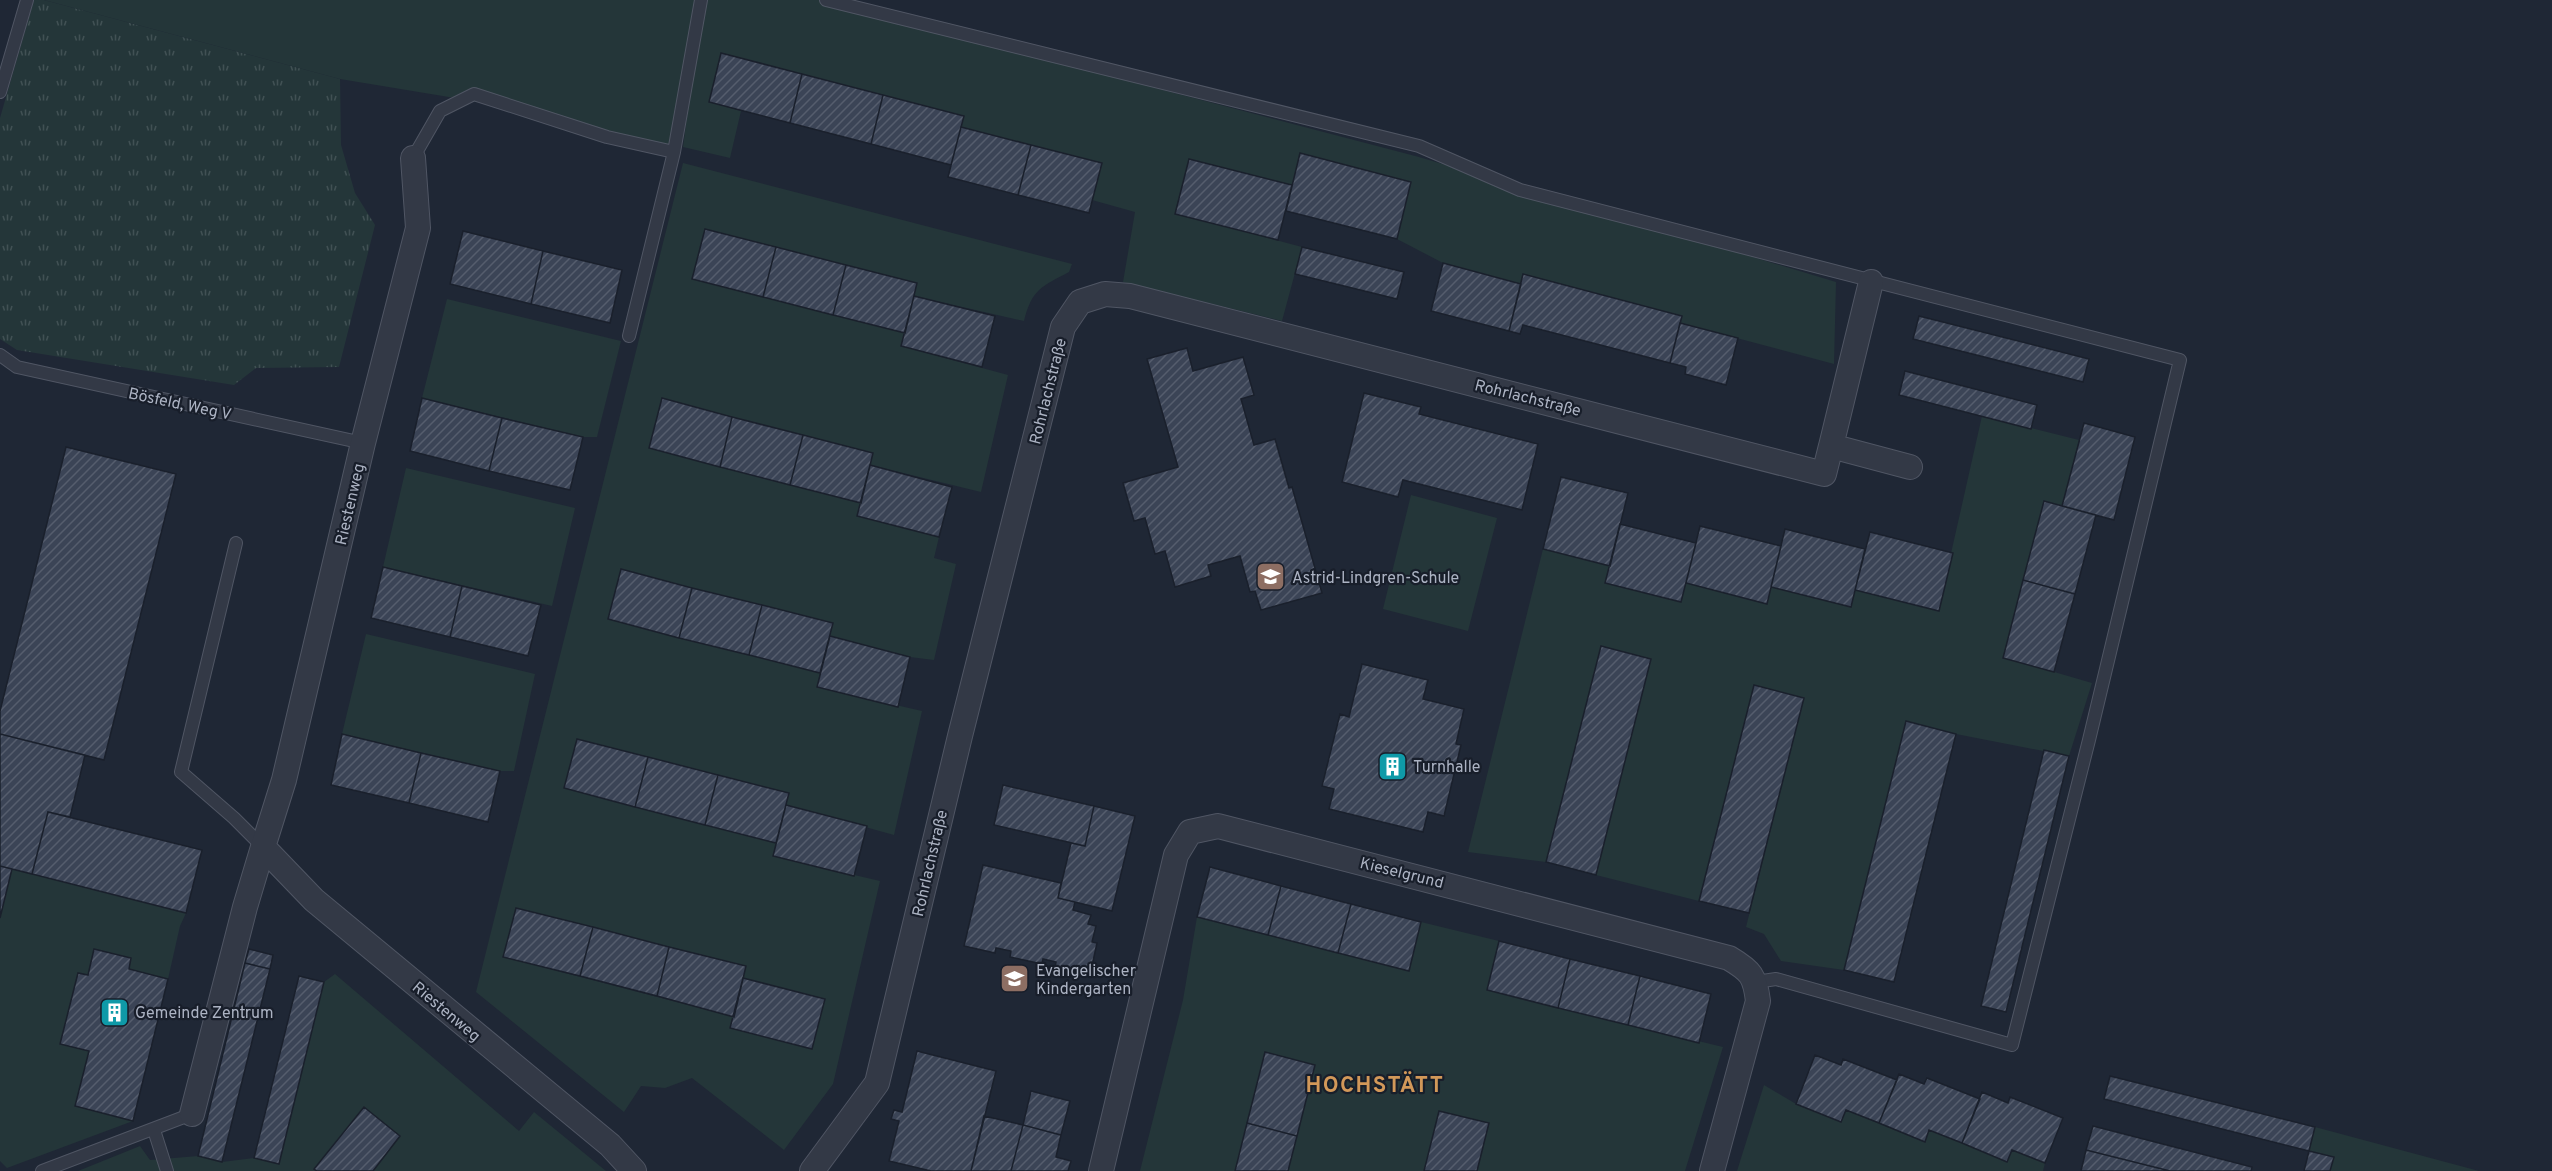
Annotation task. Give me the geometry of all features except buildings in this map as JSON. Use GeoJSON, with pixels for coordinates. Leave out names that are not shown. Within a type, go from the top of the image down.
{"type":"FeatureCollection","features":[{"type":"Feature","properties":{"kind":"street","name":"Riestenweg"},"geometry":{"type":"LineString","coordinates":[[192,1114],[245,907],[284,780],[363,443],[418,228],[413,158]]}},
{"type":"Feature","properties":{"kind":"street","name":"Rohrlachstraße"},"geometry":{"type":"LineString","coordinates":[[812,1171],[877,1083],[960,736],[1060,338],[1063,327],[1080,302],[1105,294],[1130,296],[1824,474],[1871,282]]}},
{"type":"Feature","properties":{"kind":"street"},"geometry":{"type":"LineString","coordinates":[[1831,446],[1910,467]]}},
{"type":"Feature","properties":{"kind":"street","name":"Kieselgrund"},"geometry":{"type":"LineString","coordinates":[[1101,1171],[1176,855],[1190,832],[1218,826],[1621,929],[1729,958],[1746,968],[1756,982]]}},
{"type":"Feature","properties":{"kind":"street","name":"Riestenweg"},"geometry":{"type":"LineString","coordinates":[[263,847],[314,900],[610,1145],[634,1171]]}},
{"type":"Feature","properties":{"kind":"street"},"geometry":{"type":"LineString","coordinates":[[1712,1171],[1758,1001],[1756,982]]}},
{"type":"Feature","properties":{"kind":"lane"},"geometry":{"type":"LineString","coordinates":[[0,92],[27,0]]}},
{"type":"Feature","properties":{"kind":"lane"},"geometry":{"type":"LineString","coordinates":[[629,336],[674,152],[701,0]]}},
{"type":"Feature","properties":{"kind":"lane"},"geometry":{"type":"LineString","coordinates":[[826,0],[1419,146],[1520,190],[2180,360],[2012,1045],[1776,979],[1756,982]]}},
{"type":"Feature","properties":{"kind":"lane"},"geometry":{"type":"LineString","coordinates":[[413,158],[440,111],[474,94],[607,137],[674,152]]}},
{"type":"Feature","properties":{"kind":"lane","name":"Bösfeld, Weg V"},"geometry":{"type":"LineString","coordinates":[[0,355],[17,367],[363,443]]}},
{"type":"Feature","properties":{"kind":"lane"},"geometry":{"type":"LineString","coordinates":[[236,543],[181,772],[234,818],[263,847]]}},
{"type":"Feature","properties":{"kind":"lane","name":"Riestenweg"},"geometry":{"type":"LineString","coordinates":[[42,1171],[192,1114]]}},
{"type":"Feature","properties":{"kind":"lane"},"geometry":{"type":"LineString","coordinates":[[154,1130],[166,1171]]}},
{"type":"Feature","properties":{"kind":"green space"},"geometry":{"type":"Polygon","coordinates":[[[34,0],[44,0],[340,79],[341,145],[355,193],[375,225],[339,367],[256,368],[234,385],[17,350],[0,339],[0,118],[34,0]]]}},
{"type":"Feature","properties":{"kind":"green space"},"geometry":{"type":"Polygon","coordinates":[[[44,0],[819,0],[1419,157],[1836,282],[1834,364],[1680,323],[1682,316],[1524,274],[1521,284],[1443,263],[1397,239],[1411,182],[1301,154],[1292,185],[1189,159],[1175,213],[1302,247],[1282,321],[1123,282],[1135,212],[1092,200],[961,127],[963,116],[722,53],[709,102],[741,111],[730,158],[683,147],[700,17],[668,146],[473,101],[340,79],[44,0]]]}},
{"type":"Feature","properties":{"kind":"green space"},"geometry":{"type":"Polygon","coordinates":[[[683,163],[1072,264],[1069,272],[1034,295],[1024,321],[914,296],[917,283],[705,230],[693,279],[905,333],[901,346],[1008,375],[981,492],[870,465],[873,453],[662,399],[649,448],[861,503],[857,516],[939,537],[934,558],[956,564],[934,660],[910,657],[830,636],[832,623],[621,570],[609,619],[820,673],[817,687],[922,711],[894,835],[786,805],[788,793],[577,739],[565,788],[776,843],[773,856],[880,881],[833,1084],[784,1150],[692,1078],[665,1088],[641,1086],[624,1112],[476,992],[683,163]],[[516,908],[504,957],[734,1017],[730,1028],[812,1049],[825,999],[743,978],[746,966],[516,908]]]}},
{"type":"Feature","properties":{"kind":"green space"},"geometry":{"type":"Polygon","coordinates":[[[447,299],[621,341],[597,437],[583,437],[422,398],[447,299]]]}},
{"type":"Feature","properties":{"kind":"green space"},"geometry":{"type":"Polygon","coordinates":[[[1982,416],[2079,440],[2062,506],[2044,501],[2003,657],[2092,683],[2069,756],[1906,722],[1844,970],[1781,961],[1764,934],[1746,927],[1804,698],[1754,685],[1699,901],[1596,875],[1651,659],[1602,646],[1546,862],[1468,852],[1543,549],[1610,566],[1606,583],[1680,602],[1686,583],[1766,604],[1771,587],[1850,607],[1855,590],[1938,611],[1982,416]]]}},
{"type":"Feature","properties":{"kind":"green space"},"geometry":{"type":"Polygon","coordinates":[[[406,468],[575,508],[552,606],[383,567],[406,468]]]}},
{"type":"Feature","properties":{"kind":"green space"},"geometry":{"type":"Polygon","coordinates":[[[1411,495],[1497,518],[1468,631],[1383,609],[1411,495]]]}},
{"type":"Feature","properties":{"kind":"green space"},"geometry":{"type":"Polygon","coordinates":[[[366,634],[535,674],[514,771],[500,771],[342,734],[366,634]]]}},
{"type":"Feature","properties":{"kind":"green space"},"geometry":{"type":"Polygon","coordinates":[[[12,869],[186,913],[180,926],[168,979],[129,969],[131,958],[95,949],[88,975],[78,974],[60,1044],[89,1051],[75,1106],[133,1121],[7,1168],[0,1161],[0,918],[12,869]]]}},
{"type":"Feature","properties":{"kind":"green space"},"geometry":{"type":"Polygon","coordinates":[[[1197,917],[1408,971],[1421,922],[1499,941],[1487,990],[1723,1047],[1685,1171],[1477,1171],[1489,1124],[1440,1111],[1424,1171],[1288,1171],[1265,1052],[1235,1171],[1140,1171],[1183,1000],[1197,917]]]}},
{"type":"Feature","properties":{"kind":"green space"},"geometry":{"type":"Polygon","coordinates":[[[335,974],[519,1131],[534,1112],[606,1171],[78,1171],[140,1146],[150,1160],[198,1156],[222,1162],[254,1158],[279,1164],[324,982],[335,974]]]}},
{"type":"Feature","properties":{"kind":"green space"},"geometry":{"type":"Polygon","coordinates":[[[1764,1085],[1796,1104],[1841,1122],[1846,1110],[1924,1142],[1929,1130],[2007,1161],[2012,1150],[2045,1163],[2043,1171],[1737,1171],[1764,1085]]]}},
{"type":"Feature","properties":{"kind":"green space"},"geometry":{"type":"Polygon","coordinates":[[[2315,1127],[2479,1171],[2330,1171],[2333,1157],[2309,1151],[2315,1127]]]}},
{"type":"Feature","properties":{"kind":"place","name":"Astrid-Lindgren-Schule"},"geometry":{"type":"Point","coordinates":[1271,577]}},
{"type":"Feature","properties":{"kind":"place","name":"Turnhalle"},"geometry":{"type":"Point","coordinates":[1392,766]}},
{"type":"Feature","properties":{"kind":"place","name":"Evangelischer Kindergarten"},"geometry":{"type":"Point","coordinates":[1015,979]}},
{"type":"Feature","properties":{"kind":"place","name":"Gemeinde Zentrum"},"geometry":{"type":"Point","coordinates":[114,1012]}},
{"type":"Feature","properties":{"kind":"district","name":"HOCHSTÄTT"},"geometry":{"type":"Point","coordinates":[1375,1084]}}]}
